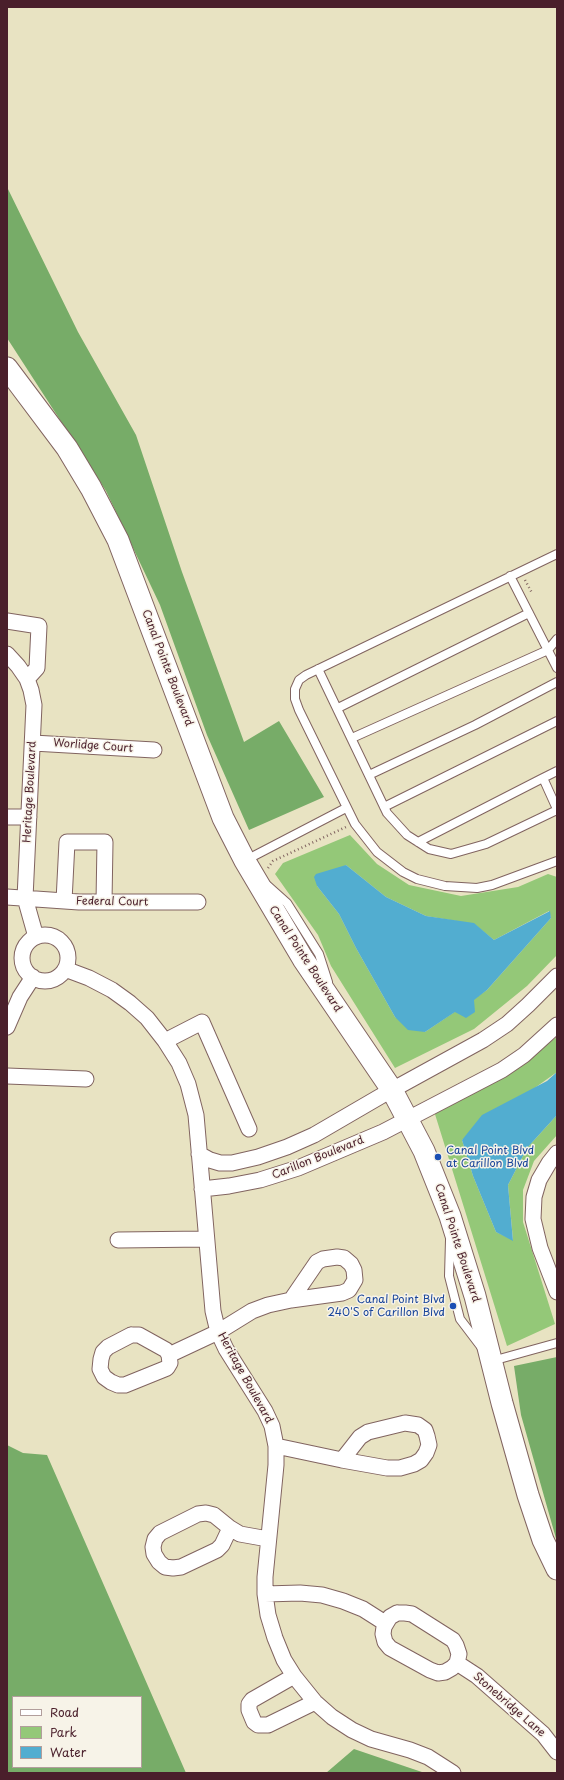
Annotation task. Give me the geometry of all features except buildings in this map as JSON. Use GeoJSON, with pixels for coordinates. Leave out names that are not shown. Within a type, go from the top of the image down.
{"type":"FeatureCollection","features":[{"type":"Feature","properties":{"kind":"street","name":"Canal Pointe Boulevard"},"geometry":{"type":"LineString","coordinates":[[7,368],[66,448],[92,488],[118,540],[223,818],[247,865],[281,924],[392,1090],[424,1151],[450,1216],[475,1296],[502,1403],[528,1495],[543,1540],[557,1569]]}},
{"type":"Feature","properties":{"kind":"street"},"geometry":{"type":"LineString","coordinates":[[7,622],[39,626],[37,668],[27,679]]}},
{"type":"Feature","properties":{"kind":"street","name":"Heritage Boulevard"},"geometry":{"type":"LineString","coordinates":[[7,654],[27,679],[34,705],[25,898],[36,937]]}},
{"type":"Feature","properties":{"kind":"street","name":"Worlidge Court"},"geometry":{"type":"LineString","coordinates":[[33,743],[154,750]]}},
{"type":"Feature","properties":{"kind":"street"},"geometry":{"type":"LineString","coordinates":[[7,816],[29,818]]}},
{"type":"Feature","properties":{"kind":"street"},"geometry":{"type":"LineString","coordinates":[[64,901],[67,842],[105,842],[104,902]]}},
{"type":"Feature","properties":{"kind":"street","name":"Federal Court"},"geometry":{"type":"LineString","coordinates":[[7,897],[64,901],[198,902]]}},
{"type":"Feature","properties":{"kind":"street"},"geometry":{"type":"LineString","coordinates":[[41,935],[49,935],[57,938],[63,944],[67,952],[68,961],[65,969],[58,976],[50,980],[40,980],[33,977],[23,966],[22,957],[28,941],[41,935]]}},
{"type":"Feature","properties":{"kind":"street","name":"Heritage Boulevard"},"geometry":{"type":"LineString","coordinates":[[65,969],[89,978],[112,990],[147,1018],[165,1041],[179,1063],[188,1084],[196,1115],[213,1311],[218,1332],[226,1349],[265,1410],[272,1426],[276,1446],[276,1465],[268,1539],[265,1594],[268,1615],[284,1660],[294,1676],[315,1702],[332,1717],[352,1730],[371,1739],[428,1757],[453,1773]]}},
{"type":"Feature","properties":{"kind":"street","name":"Carillon Boulevard"},"geometry":{"type":"LineString","coordinates":[[199,1154],[220,1163],[232,1163],[258,1157],[287,1147],[314,1135],[483,1040],[518,1014],[557,976]]}},
{"type":"Feature","properties":{"kind":"street"},"geometry":{"type":"LineString","coordinates":[[7,1027],[20,997],[33,977]]}},
{"type":"Feature","properties":{"kind":"street"},"geometry":{"type":"LineString","coordinates":[[165,1041],[202,1022],[249,1129]]}},
{"type":"Feature","properties":{"kind":"street","name":"Carillon Boulevard"},"geometry":{"type":"LineString","coordinates":[[202,1189],[260,1180],[298,1168],[383,1132],[407,1118],[502,1070],[524,1055],[557,1025]]}},
{"type":"Feature","properties":{"kind":"street"},"geometry":{"type":"LineString","coordinates":[[7,1076],[86,1079]]}},
{"type":"Feature","properties":{"kind":"street"},"geometry":{"type":"LineString","coordinates":[[557,1153],[539,1180],[534,1197],[533,1219],[540,1248],[557,1292]]}},
{"type":"Feature","properties":{"kind":"street"},"geometry":{"type":"LineString","coordinates":[[118,1240],[206,1239]]}},
{"type":"Feature","properties":{"kind":"street"},"geometry":{"type":"LineString","coordinates":[[169,1355],[218,1332],[252,1311],[268,1305],[292,1300]]}},
{"type":"Feature","properties":{"kind":"street"},"geometry":{"type":"LineString","coordinates":[[276,1446],[342,1460],[387,1468],[400,1468],[414,1464],[421,1460],[426,1454],[429,1445],[428,1436],[425,1430],[418,1425],[411,1423],[368,1432],[360,1437],[342,1460]]}},
{"type":"Feature","properties":{"kind":"street"},"geometry":{"type":"LineString","coordinates":[[230,1528],[222,1545],[217,1550],[180,1567],[165,1567],[158,1562],[154,1554],[153,1547],[155,1539],[160,1533],[198,1514],[206,1513],[214,1515],[240,1534],[268,1539]]}},
{"type":"Feature","properties":{"kind":"street"},"geometry":{"type":"LineString","coordinates":[[265,1594],[300,1593],[343,1601],[385,1623]]}},
{"type":"Feature","properties":{"kind":"street"},"geometry":{"type":"LineString","coordinates":[[397,1613],[412,1614],[453,1640],[459,1654],[456,1663],[452,1668],[445,1672],[438,1673],[390,1648],[385,1642],[383,1634],[385,1623],[390,1617],[397,1613]]}},
{"type":"Feature","properties":{"kind":"street","name":"Stonebridge Lane"},"geometry":{"type":"LineString","coordinates":[[456,1663],[477,1676],[537,1728],[552,1744],[557,1752]]}},
{"type":"Feature","properties":{"kind":"street"},"geometry":{"type":"LineString","coordinates":[[294,1676],[252,1700],[249,1704],[249,1710],[254,1722],[258,1725],[268,1725],[315,1702]]}},
{"type":"Feature","properties":{"kind":"lane"},"geometry":{"type":"LineString","coordinates":[[557,554],[318,669],[299,680],[295,688],[295,699],[346,808],[377,852],[403,872],[430,883],[458,888],[478,888],[492,885],[557,861]]}},
{"type":"Feature","properties":{"kind":"lane"},"geometry":{"type":"LineString","coordinates":[[510,576],[557,668]]}},
{"type":"Feature","properties":{"kind":"lane"},"geometry":{"type":"LineString","coordinates":[[338,708],[528,613]]}},
{"type":"Feature","properties":{"kind":"lane"},"geometry":{"type":"LineString","coordinates":[[352,738],[548,650],[557,639]]}},
{"type":"Feature","properties":{"kind":"lane"},"geometry":{"type":"LineString","coordinates":[[318,669],[338,708],[386,813],[406,835],[429,848],[451,854],[486,844],[557,810],[543,778]]}},
{"type":"Feature","properties":{"kind":"lane"},"geometry":{"type":"LineString","coordinates":[[369,775],[475,725],[557,682]]}},
{"type":"Feature","properties":{"kind":"lane"},"geometry":{"type":"LineString","coordinates":[[384,807],[557,721]]}},
{"type":"Feature","properties":{"kind":"lane"},"geometry":{"type":"LineString","coordinates":[[418,842],[557,771]]}},
{"type":"Feature","properties":{"kind":"lane"},"geometry":{"type":"LineString","coordinates":[[247,865],[346,808]]}},
{"type":"Feature","properties":{"kind":"lane"},"geometry":{"type":"LineString","coordinates":[[543,866],[557,867]]}},
{"type":"Feature","properties":{"kind":"lane"},"geometry":{"type":"LineString","coordinates":[[492,1361],[557,1343]]}},
{"type":"Feature","properties":{"kind":"green space"},"geometry":{"type":"Polygon","coordinates":[[[7,187],[78,332],[136,435],[182,572],[244,742],[279,721],[324,797],[249,830],[207,735],[160,605],[106,491],[7,338],[7,187]]]}},
{"type":"Feature","properties":{"kind":"green space"},"geometry":{"type":"Polygon","coordinates":[[[350,835],[377,864],[409,885],[461,896],[518,887],[548,874],[557,877],[557,955],[527,986],[474,1029],[395,1068],[331,966],[318,935],[275,874],[283,863],[350,835]],[[346,865],[317,886],[339,914],[356,948],[395,1017],[425,1032],[487,990],[551,918],[549,911],[494,940],[474,924],[426,916],[386,897],[346,865]]]}},
{"type":"Feature","properties":{"kind":"green space"},"geometry":{"type":"Polygon","coordinates":[[[557,1037],[557,1072],[462,1140],[473,1176],[496,1232],[513,1240],[508,1185],[527,1148],[557,1115],[557,1135],[534,1161],[523,1190],[523,1222],[555,1324],[507,1346],[434,1111],[506,1073],[557,1037]]]}},
{"type":"Feature","properties":{"kind":"green space"},"geometry":{"type":"Polygon","coordinates":[[[557,1357],[557,1542],[521,1415],[514,1366],[557,1357]]]}},
{"type":"Feature","properties":{"kind":"green space"},"geometry":{"type":"Polygon","coordinates":[[[7,1445],[23,1453],[47,1455],[186,1773],[7,1773],[7,1445]]]}},
{"type":"Feature","properties":{"kind":"green space"},"geometry":{"type":"Polygon","coordinates":[[[354,1749],[407,1767],[425,1773],[326,1773],[354,1749]]]}},
{"type":"Feature","properties":{"kind":"water"},"geometry":{"type":"Polygon","coordinates":[[[346,865],[386,897],[426,916],[474,923],[494,940],[550,911],[551,918],[487,990],[474,1000],[475,1012],[466,1018],[455,1012],[425,1032],[408,1030],[395,1017],[356,948],[339,914],[317,886],[314,877],[316,874],[346,865]]]}},
{"type":"Feature","properties":{"kind":"water"},"geometry":{"type":"Polygon","coordinates":[[[557,1072],[557,1115],[527,1148],[508,1185],[513,1241],[496,1232],[473,1176],[462,1140],[482,1115],[547,1081],[557,1072]]]}},
{"type":"Feature","properties":{"kind":"place","name":"Canal Point Blvd at Carillon Blvd"},"geometry":{"type":"Point","coordinates":[438,1157]}},
{"type":"Feature","properties":{"kind":"place","name":"Canal Point Blvd 240'S of Carillon Blvd"},"geometry":{"type":"Point","coordinates":[453,1306]}}]}
